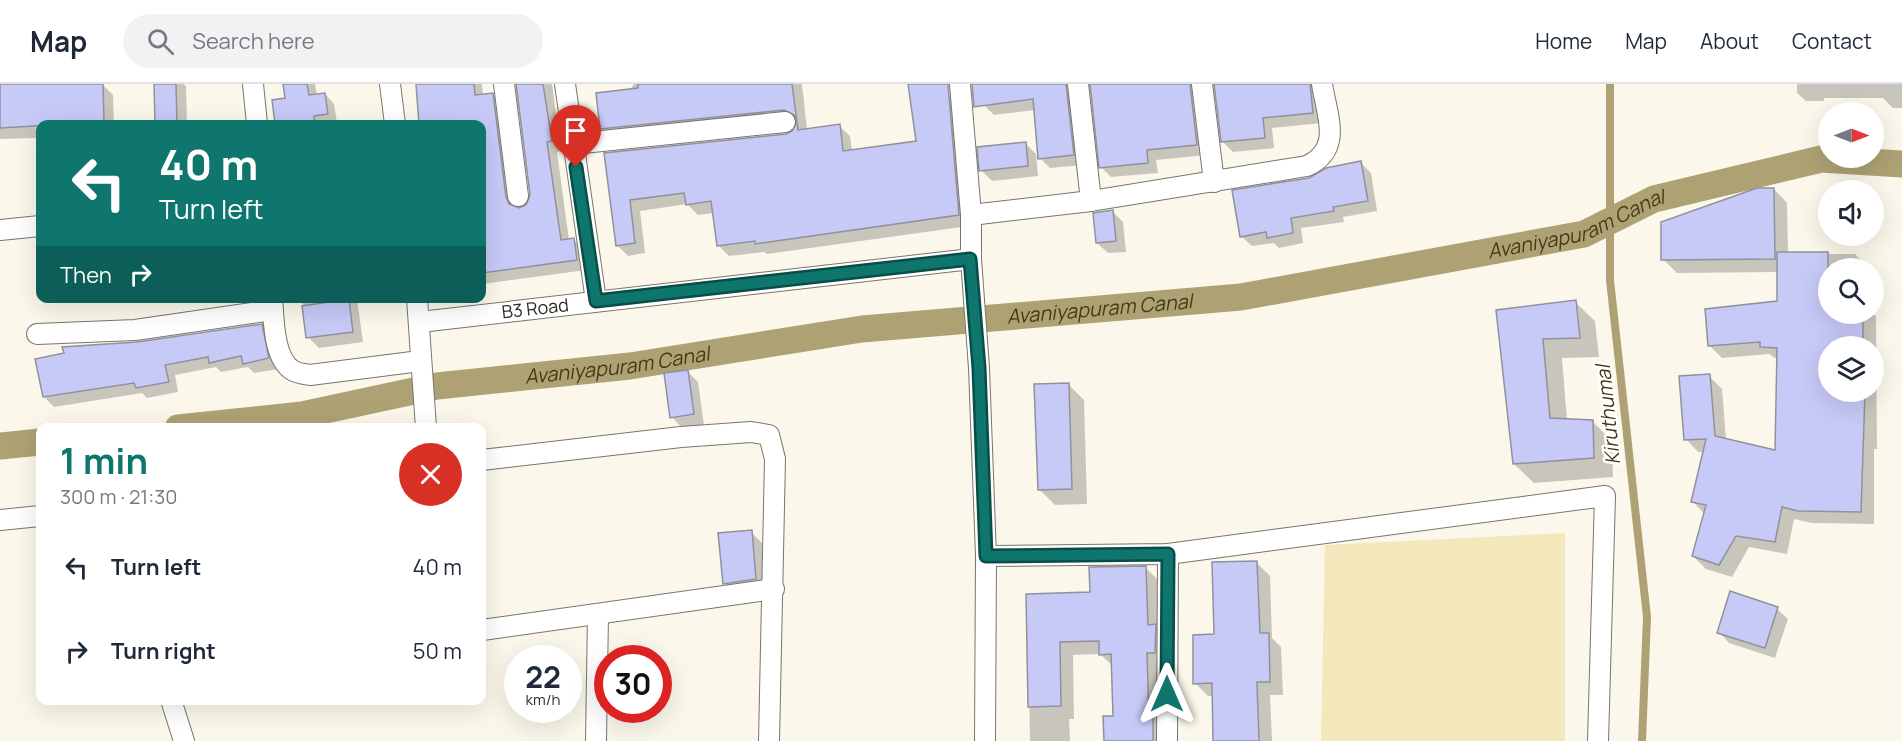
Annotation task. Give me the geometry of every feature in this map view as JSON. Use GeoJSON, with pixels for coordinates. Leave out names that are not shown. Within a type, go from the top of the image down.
{"type":"FeatureCollection","features":[{"type":"Feature","properties":{"kind":"street"},"geometry":{"type":"LineString","coordinates":[[253,84],[257,120]]}},
{"type":"Feature","properties":{"kind":"street"},"geometry":{"type":"LineString","coordinates":[[390,84],[395,120]]}},
{"type":"Feature","properties":{"kind":"street"},"geometry":{"type":"LineString","coordinates":[[504,84],[518,196]]}},
{"type":"Feature","properties":{"kind":"street"},"geometry":{"type":"LineString","coordinates":[[565,84],[596,301]]}},
{"type":"Feature","properties":{"kind":"street"},"geometry":{"type":"LineString","coordinates":[[960,84],[971,215],[970,259],[979,368],[986,556],[986,741]]}},
{"type":"Feature","properties":{"kind":"street"},"geometry":{"type":"LineString","coordinates":[[1078,84],[1090,201]]}},
{"type":"Feature","properties":{"kind":"street"},"geometry":{"type":"LineString","coordinates":[[1202,84],[1214,182]]}},
{"type":"Feature","properties":{"kind":"street"},"geometry":{"type":"LineString","coordinates":[[971,215],[1090,201],[1307,166],[1321,159],[1328,149],[1329,136],[1322,84]]}},
{"type":"Feature","properties":{"kind":"street"},"geometry":{"type":"LineString","coordinates":[[573,144],[785,122]]}},
{"type":"Feature","properties":{"kind":"street"},"geometry":{"type":"LineString","coordinates":[[0,230],[36,226]]}},
{"type":"Feature","properties":{"kind":"street","name":"B3 Road"},"geometry":{"type":"LineString","coordinates":[[420,322],[970,259]]}},
{"type":"Feature","properties":{"kind":"street"},"geometry":{"type":"LineString","coordinates":[[418,303],[425,418]]}},
{"type":"Feature","properties":{"kind":"street"},"geometry":{"type":"LineString","coordinates":[[37,334],[135,330],[273,304],[278,345],[283,361],[292,370],[310,375],[421,365]]}},
{"type":"Feature","properties":{"kind":"street"},"geometry":{"type":"LineString","coordinates":[[486,460],[681,437],[751,432],[769,435],[775,459],[770,741]]}},
{"type":"Feature","properties":{"kind":"street"},"geometry":{"type":"LineString","coordinates":[[986,556],[1168,554],[1605,496],[1598,741]]}},
{"type":"Feature","properties":{"kind":"street"},"geometry":{"type":"LineString","coordinates":[[0,520],[36,516]]}},
{"type":"Feature","properties":{"kind":"street"},"geometry":{"type":"LineString","coordinates":[[1167,741],[1168,554]]}},
{"type":"Feature","properties":{"kind":"street"},"geometry":{"type":"LineString","coordinates":[[486,629],[774,589]]}},
{"type":"Feature","properties":{"kind":"street"},"geometry":{"type":"LineString","coordinates":[[596,741],[598,614]]}},
{"type":"Feature","properties":{"kind":"street"},"geometry":{"type":"LineString","coordinates":[[172,705],[183,741]]}},
{"type":"Feature","properties":{"kind":"shaded area"},"geometry":{"type":"Polygon","coordinates":[[[1565,533],[1565,741],[1321,741],[1325,545],[1565,533]]]}},
{"type":"Feature","properties":{"kind":"building"},"geometry":{"type":"Polygon","coordinates":[[[0,84],[103,84],[104,120],[36,120],[36,126],[0,128],[0,84]]]}},
{"type":"Feature","properties":{"kind":"building"},"geometry":{"type":"Polygon","coordinates":[[[154,84],[176,84],[177,120],[155,120],[154,84]]]}},
{"type":"Feature","properties":{"kind":"building"},"geometry":{"type":"Polygon","coordinates":[[[283,84],[307,84],[309,95],[325,93],[328,114],[314,116],[314,120],[274,120],[272,100],[285,98],[283,84]]]}},
{"type":"Feature","properties":{"kind":"building"},"geometry":{"type":"Polygon","coordinates":[[[416,84],[474,84],[475,95],[493,93],[506,197],[509,204],[519,208],[526,205],[530,195],[516,84],[543,84],[552,141],[547,142],[561,240],[574,238],[577,260],[486,272],[486,120],[419,120],[416,84]]]}},
{"type":"Feature","properties":{"kind":"building"},"geometry":{"type":"Polygon","coordinates":[[[638,84],[792,84],[797,121],[794,115],[784,110],[600,129],[596,93],[638,88],[638,84]]]}},
{"type":"Feature","properties":{"kind":"building"},"geometry":{"type":"Polygon","coordinates":[[[908,84],[948,84],[959,215],[755,244],[755,241],[717,246],[711,201],[686,205],[684,193],[630,200],[635,243],[616,246],[604,153],[786,134],[792,131],[797,121],[798,130],[840,124],[843,151],[916,141],[908,84]]]}},
{"type":"Feature","properties":{"kind":"building"},"geometry":{"type":"Polygon","coordinates":[[[972,84],[1066,84],[1074,155],[1038,159],[1033,99],[974,107],[972,84]]]}},
{"type":"Feature","properties":{"kind":"building"},"geometry":{"type":"Polygon","coordinates":[[[1090,84],[1190,84],[1197,145],[1147,150],[1148,163],[1099,168],[1090,84]]]}},
{"type":"Feature","properties":{"kind":"building"},"geometry":{"type":"Polygon","coordinates":[[[1214,84],[1310,84],[1313,113],[1263,118],[1265,138],[1221,142],[1214,84]]]}},
{"type":"Feature","properties":{"kind":"building"},"geometry":{"type":"Polygon","coordinates":[[[1026,142],[1028,166],[979,171],[977,147],[1026,142]]]}},
{"type":"Feature","properties":{"kind":"building"},"geometry":{"type":"Polygon","coordinates":[[[1361,161],[1368,201],[1333,207],[1334,211],[1291,218],[1293,233],[1267,238],[1266,232],[1240,237],[1232,190],[1309,178],[1326,168],[1361,161]]]}},
{"type":"Feature","properties":{"kind":"building"},"geometry":{"type":"Polygon","coordinates":[[[1757,188],[1774,188],[1775,259],[1661,260],[1661,222],[1757,188]]]}},
{"type":"Feature","properties":{"kind":"building"},"geometry":{"type":"Polygon","coordinates":[[[1113,210],[1116,241],[1096,243],[1093,213],[1113,210]]]}},
{"type":"Feature","properties":{"kind":"building"},"geometry":{"type":"Polygon","coordinates":[[[1777,252],[1828,252],[1828,258],[1818,258],[1818,324],[1863,324],[1863,336],[1818,336],[1818,402],[1865,402],[1861,512],[1798,511],[1782,507],[1775,542],[1736,536],[1719,565],[1692,556],[1706,505],[1691,502],[1706,439],[1684,440],[1679,376],[1710,374],[1715,436],[1775,450],[1777,348],[1760,347],[1760,342],[1708,346],[1705,309],[1777,301],[1777,252]]]}},
{"type":"Feature","properties":{"kind":"building"},"geometry":{"type":"Polygon","coordinates":[[[1576,300],[1580,338],[1543,339],[1550,418],[1593,420],[1594,458],[1513,464],[1496,310],[1576,300]]]}},
{"type":"Feature","properties":{"kind":"building"},"geometry":{"type":"Polygon","coordinates":[[[349,303],[353,332],[306,338],[302,306],[349,303]]]}},
{"type":"Feature","properties":{"kind":"building"},"geometry":{"type":"Polygon","coordinates":[[[262,324],[269,358],[243,364],[241,356],[209,363],[208,357],[165,365],[169,382],[136,388],[134,383],[43,397],[35,359],[64,353],[62,347],[137,342],[262,324]]]}},
{"type":"Feature","properties":{"kind":"building"},"geometry":{"type":"Polygon","coordinates":[[[688,370],[694,414],[670,418],[664,373],[688,370]]]}},
{"type":"Feature","properties":{"kind":"building"},"geometry":{"type":"Polygon","coordinates":[[[1069,383],[1072,489],[1038,490],[1034,384],[1069,383]]]}},
{"type":"Feature","properties":{"kind":"building"},"geometry":{"type":"Polygon","coordinates":[[[752,530],[756,579],[723,584],[718,533],[752,530]]]}},
{"type":"Feature","properties":{"kind":"building"},"geometry":{"type":"Polygon","coordinates":[[[1257,561],[1260,633],[1269,633],[1270,682],[1257,682],[1259,741],[1213,741],[1212,683],[1193,684],[1193,635],[1214,634],[1212,562],[1257,561]]]}},
{"type":"Feature","properties":{"kind":"building"},"geometry":{"type":"Polygon","coordinates":[[[1146,566],[1148,625],[1156,624],[1155,653],[1147,653],[1149,716],[1153,716],[1153,741],[1104,741],[1103,716],[1113,716],[1111,654],[1099,655],[1099,641],[1060,642],[1061,706],[1028,707],[1026,594],[1090,592],[1089,567],[1146,566]]]}},
{"type":"Feature","properties":{"kind":"building"},"geometry":{"type":"Polygon","coordinates":[[[1730,591],[1778,607],[1765,648],[1717,633],[1730,591]]]}},
{"type":"Feature","properties":{"kind":"waterway","name":"Kiruthumal"},"geometry":{"type":"LineString","coordinates":[[1610,84],[1610,280],[1647,617],[1642,741]]}},
{"type":"Feature","properties":{"kind":"waterway","name":"Avaniyapuram Canal"},"geometry":{"type":"LineString","coordinates":[[226,423],[302,415],[437,386],[630,366],[862,329],[1241,297],[1584,234],[1654,199],[1821,159],[1902,164]]}},
{"type":"Feature","properties":{"kind":"waterway","name":"Avaniyapuram Canal"},"geometry":{"type":"LineString","coordinates":[[0,446],[36,442]]}},
{"type":"Feature","properties":{"kind":"route"},"geometry":{"type":"LineString","coordinates":[[576,167],[596,301],[970,259],[979,368],[986,556],[1168,554],[1167,694]]}}]}
